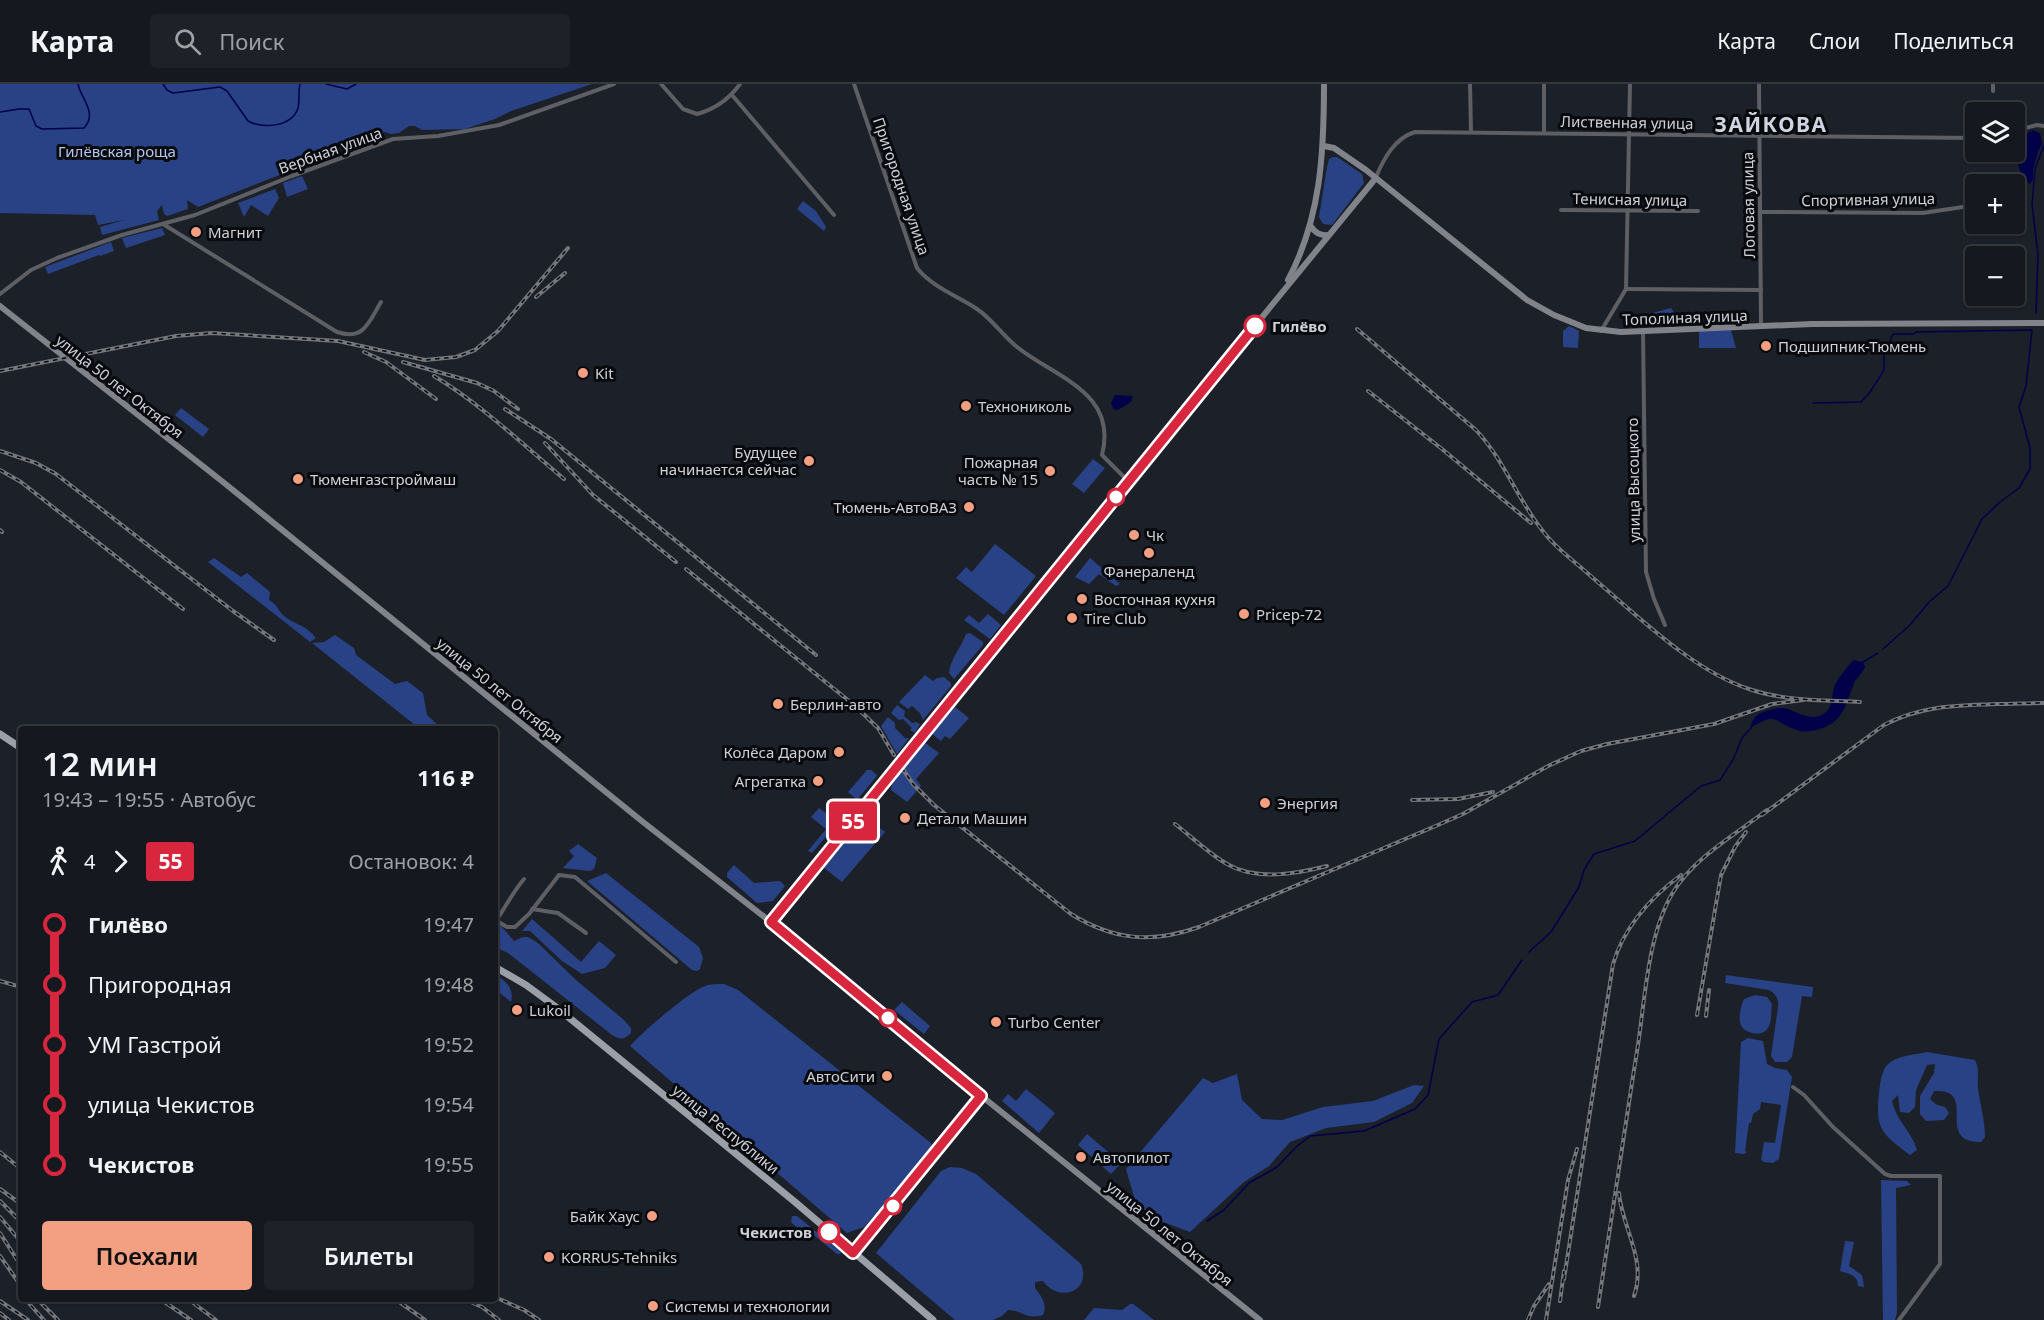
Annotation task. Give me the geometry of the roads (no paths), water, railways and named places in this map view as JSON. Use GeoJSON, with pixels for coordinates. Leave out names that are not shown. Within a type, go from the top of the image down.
{"type":"FeatureCollection","features":[{"type":"Feature","properties":{"kind":"main road"},"geometry":{"type":"LineString","coordinates":[[1280,294],[1292,272],[1310,225],[1319,184],[1324,146],[1324,84]]}},
{"type":"Feature","properties":{"kind":"main road","name":"Тополиная улица"},"geometry":{"type":"LineString","coordinates":[[1324,146],[1334,148],[1366,170],[1527,300],[1554,315],[1601,331],[1761,326],[2044,323]]}},
{"type":"Feature","properties":{"kind":"main road"},"geometry":{"type":"LineString","coordinates":[[771,922],[1375,179]]}},
{"type":"Feature","properties":{"kind":"main road"},"geometry":{"type":"LineString","coordinates":[[1310,225],[1314,231],[1322,235],[1329,235]]}},
{"type":"Feature","properties":{"kind":"main road","name":"улица 50 лет Октября"},"geometry":{"type":"LineString","coordinates":[[0,306],[771,922],[981,1096],[1260,1320]]}},
{"type":"Feature","properties":{"kind":"main road"},"geometry":{"type":"LineString","coordinates":[[0,734],[18,746]]}},
{"type":"Feature","properties":{"kind":"main road","name":"улица Республики"},"geometry":{"type":"LineString","coordinates":[[498,970],[526,985],[556,1007],[795,1202],[933,1320]]}},
{"type":"Feature","properties":{"kind":"main road"},"geometry":{"type":"LineString","coordinates":[[853,1253],[981,1096]]}},
{"type":"Feature","properties":{"kind":"street","name":"Вербная улица"},"geometry":{"type":"LineString","coordinates":[[0,294],[31,270],[57,258],[122,235],[195,215],[303,172],[393,140],[438,136],[499,125],[614,84]]}},
{"type":"Feature","properties":{"kind":"street"},"geometry":{"type":"LineString","coordinates":[[661,84],[683,108],[697,114],[713,108],[732,95],[740,84]]}},
{"type":"Feature","properties":{"kind":"street","name":"Пригородная улица"},"geometry":{"type":"LineString","coordinates":[[854,84],[917,268],[926,278],[980,311],[1017,347],[1082,389],[1089,396],[1102,417],[1106,429],[1106,442],[1102,455],[1129,481]]}},
{"type":"Feature","properties":{"kind":"street"},"geometry":{"type":"LineString","coordinates":[[1470,84],[1471,131]]}},
{"type":"Feature","properties":{"kind":"street"},"geometry":{"type":"LineString","coordinates":[[1544,84],[1544,132]]}},
{"type":"Feature","properties":{"kind":"street"},"geometry":{"type":"LineString","coordinates":[[1601,331],[1626,289],[1630,84]]}},
{"type":"Feature","properties":{"kind":"street","name":"Логовая улица"},"geometry":{"type":"LineString","coordinates":[[1759,84],[1761,326]]}},
{"type":"Feature","properties":{"kind":"street"},"geometry":{"type":"LineString","coordinates":[[1993,84],[1993,91]]}},
{"type":"Feature","properties":{"kind":"street"},"geometry":{"type":"LineString","coordinates":[[732,95],[834,215]]}},
{"type":"Feature","properties":{"kind":"street"},"geometry":{"type":"LineString","coordinates":[[2025,128],[2044,126]]}},
{"type":"Feature","properties":{"kind":"street","name":"Лиственная улица"},"geometry":{"type":"LineString","coordinates":[[1375,179],[1389,152],[1403,135],[1415,132],[1965,138]]}},
{"type":"Feature","properties":{"kind":"street","name":"Спортивная улица"},"geometry":{"type":"LineString","coordinates":[[1760,212],[1923,213],[1965,207]]}},
{"type":"Feature","properties":{"kind":"street","name":"Тенисная улица"},"geometry":{"type":"LineString","coordinates":[[1561,210],[1698,211]]}},
{"type":"Feature","properties":{"kind":"street"},"geometry":{"type":"LineString","coordinates":[[162,224],[347,336],[359,334],[367,326],[381,302]]}},
{"type":"Feature","properties":{"kind":"street"},"geometry":{"type":"LineString","coordinates":[[1626,289],[1761,290]]}},
{"type":"Feature","properties":{"kind":"street","name":"улица Высоцкого"},"geometry":{"type":"LineString","coordinates":[[1643,331],[1646,572],[1665,625]]}},
{"type":"Feature","properties":{"kind":"street"},"geometry":{"type":"LineString","coordinates":[[498,921],[507,927],[515,927],[521,923],[559,875],[575,877],[676,962]]}},
{"type":"Feature","properties":{"kind":"street"},"geometry":{"type":"LineString","coordinates":[[498,917],[524,879]]}},
{"type":"Feature","properties":{"kind":"street"},"geometry":{"type":"LineString","coordinates":[[532,909],[558,913],[586,933]]}},
{"type":"Feature","properties":{"kind":"street"},"geometry":{"type":"LineString","coordinates":[[1793,1087],[1804,1095],[1833,1127],[1885,1173],[1891,1176],[1940,1176],[1941,1264],[1899,1320]]}},
{"type":"Feature","properties":{"kind":"waterway"},"geometry":{"type":"LineString","coordinates":[[0,112],[29,109],[36,126],[42,129],[84,128],[88,122],[89,111],[78,84]]}},
{"type":"Feature","properties":{"kind":"waterway"},"geometry":{"type":"LineString","coordinates":[[163,84],[173,93],[220,87],[227,91],[248,121],[261,125],[283,123],[295,114],[299,105],[300,84]]}},
{"type":"Feature","properties":{"kind":"waterway"},"geometry":{"type":"LineString","coordinates":[[326,84],[347,89],[356,84]]}},
{"type":"Feature","properties":{"kind":"waterway"},"geometry":{"type":"LineString","coordinates":[[2036,313],[2038,254],[2032,205],[2035,169],[2044,145]]}},
{"type":"Feature","properties":{"kind":"waterway"},"geometry":{"type":"LineString","coordinates":[[1813,403],[1861,402],[1884,370],[1884,354],[1893,334],[2032,330],[2026,386],[2019,407],[2030,448],[2030,469],[2019,488],[1982,519],[1948,586],[1883,649]]}},
{"type":"Feature","properties":{"kind":"waterway"},"geometry":{"type":"LineString","coordinates":[[1863,662],[1878,653]]}},
{"type":"Feature","properties":{"kind":"waterway"},"geometry":{"type":"LineString","coordinates":[[1529,952],[1551,932],[1579,887],[1584,870],[1594,854],[1635,841],[1701,786],[1720,780],[1733,760],[1742,738],[1751,728]]}},
{"type":"Feature","properties":{"kind":"waterway"},"geometry":{"type":"LineString","coordinates":[[1207,1221],[1224,1210],[1249,1183],[1277,1167],[1310,1136],[1364,1131],[1415,1109],[1428,1095],[1439,1039],[1472,1002],[1498,995],[1522,960]]}},
{"type":"Feature","properties":{"kind":"railway"},"geometry":{"type":"LineString","coordinates":[[0,371],[176,336],[212,333],[338,341],[425,360],[456,357],[475,350],[498,331],[568,248]]}},
{"type":"Feature","properties":{"kind":"railway"},"geometry":{"type":"LineString","coordinates":[[536,297],[565,273]]}},
{"type":"Feature","properties":{"kind":"railway"},"geometry":{"type":"LineString","coordinates":[[1357,329],[1476,430],[1496,455],[1527,509],[1551,541],[1688,657],[1730,682],[1765,694],[1860,702]]}},
{"type":"Feature","properties":{"kind":"railway"},"geometry":{"type":"LineString","coordinates":[[364,352],[386,362],[436,399]]}},
{"type":"Feature","properties":{"kind":"railway"},"geometry":{"type":"LineString","coordinates":[[403,362],[477,383],[494,391],[518,409]]}},
{"type":"Feature","properties":{"kind":"railway"},"geometry":{"type":"LineString","coordinates":[[434,376],[485,412],[564,479]]}},
{"type":"Feature","properties":{"kind":"railway"},"geometry":{"type":"LineString","coordinates":[[1368,391],[1531,523]]}},
{"type":"Feature","properties":{"kind":"railway"},"geometry":{"type":"LineString","coordinates":[[505,409],[551,439],[816,655]]}},
{"type":"Feature","properties":{"kind":"railway"},"geometry":{"type":"LineString","coordinates":[[545,443],[593,495],[676,562]]}},
{"type":"Feature","properties":{"kind":"railway"},"geometry":{"type":"LineString","coordinates":[[0,451],[36,463],[56,474],[274,640]]}},
{"type":"Feature","properties":{"kind":"railway"},"geometry":{"type":"LineString","coordinates":[[0,470],[21,482],[183,609]]}},
{"type":"Feature","properties":{"kind":"railway"},"geometry":{"type":"LineString","coordinates":[[686,569],[854,705],[878,728],[894,755]]}},
{"type":"Feature","properties":{"kind":"railway"},"geometry":{"type":"LineString","coordinates":[[902,768],[913,784],[934,805],[1071,914],[1087,923],[1117,934],[1133,937],[1165,936],[1199,927],[1463,814],[1548,766],[1581,751],[1714,724],[1772,704],[1803,700]]}},
{"type":"Feature","properties":{"kind":"railway"},"geometry":{"type":"LineString","coordinates":[[1762,815],[1884,725],[1898,718],[1926,710],[1953,706],[2044,703]]}},
{"type":"Feature","properties":{"kind":"railway"},"geometry":{"type":"LineString","coordinates":[[1412,800],[1458,799],[1493,792]]}},
{"type":"Feature","properties":{"kind":"railway"},"geometry":{"type":"LineString","coordinates":[[1598,1307],[1649,967],[1664,910],[1672,894],[1691,869],[1715,848],[1767,810]]}},
{"type":"Feature","properties":{"kind":"railway"},"geometry":{"type":"LineString","coordinates":[[1175,824],[1213,855],[1227,864],[1250,873],[1289,873],[1327,866]]}},
{"type":"Feature","properties":{"kind":"railway"},"geometry":{"type":"LineString","coordinates":[[1697,1015],[1721,875],[1735,847],[1746,832]]}},
{"type":"Feature","properties":{"kind":"railway"},"geometry":{"type":"LineString","coordinates":[[1564,1279],[1613,964],[1624,938],[1640,914],[1659,893],[1681,875]]}},
{"type":"Feature","properties":{"kind":"railway"},"geometry":{"type":"LineString","coordinates":[[0,981],[18,986]]}},
{"type":"Feature","properties":{"kind":"railway"},"geometry":{"type":"LineString","coordinates":[[1706,1016],[1709,990]]}},
{"type":"Feature","properties":{"kind":"railway"},"geometry":{"type":"LineString","coordinates":[[1546,1320],[1568,1180],[1577,1149]]}},
{"type":"Feature","properties":{"kind":"railway"},"geometry":{"type":"LineString","coordinates":[[0,1152],[18,1167]]}},
{"type":"Feature","properties":{"kind":"railway"},"geometry":{"type":"LineString","coordinates":[[0,1189],[18,1202]]}},
{"type":"Feature","properties":{"kind":"railway"},"geometry":{"type":"LineString","coordinates":[[1619,1193],[1638,1269],[1634,1296]]}},
{"type":"Feature","properties":{"kind":"railway"},"geometry":{"type":"LineString","coordinates":[[0,1201],[18,1219]]}},
{"type":"Feature","properties":{"kind":"railway"},"geometry":{"type":"LineString","coordinates":[[0,1217],[18,1238]]}},
{"type":"Feature","properties":{"kind":"railway"},"geometry":{"type":"LineString","coordinates":[[0,1233],[18,1261]]}},
{"type":"Feature","properties":{"kind":"railway"},"geometry":{"type":"LineString","coordinates":[[0,1256],[18,1282]]}},
{"type":"Feature","properties":{"kind":"railway"},"geometry":{"type":"LineString","coordinates":[[1560,1301],[1564,1271]]}},
{"type":"Feature","properties":{"kind":"railway"},"geometry":{"type":"LineString","coordinates":[[1528,1320],[1534,1306],[1549,1284]]}},
{"type":"Feature","properties":{"kind":"railway"},"geometry":{"type":"LineString","coordinates":[[498,1298],[524,1310],[539,1320]]}},
{"type":"Feature","properties":{"kind":"railway"},"geometry":{"type":"LineString","coordinates":[[0,1301],[28,1320]]}},
{"type":"Feature","properties":{"kind":"railway"},"geometry":{"type":"LineString","coordinates":[[28,1302],[44,1320]]}},
{"type":"Feature","properties":{"kind":"railway"},"geometry":{"type":"LineString","coordinates":[[40,1302],[58,1320]]}},
{"type":"Feature","properties":{"kind":"railway"},"geometry":{"type":"LineString","coordinates":[[164,1302],[191,1320]]}},
{"type":"Feature","properties":{"kind":"railway"},"geometry":{"type":"LineString","coordinates":[[192,1302],[216,1320]]}},
{"type":"Feature","properties":{"kind":"railway"},"geometry":{"type":"LineString","coordinates":[[399,1302],[425,1320]]}},
{"type":"Feature","properties":{"kind":"railway"},"geometry":{"type":"LineString","coordinates":[[471,1302],[482,1307],[499,1320]]}},
{"type":"Feature","properties":{"kind":"railway"},"geometry":{"type":"LineString","coordinates":[[0,1313],[9,1320]]}},
{"type":"Feature","properties":{"kind":"place","name":"Магнит"},"geometry":{"type":"Point","coordinates":[196,232]}},
{"type":"Feature","properties":{"kind":"place","name":"Гилёво"},"geometry":{"type":"Point","coordinates":[1255,326]}},
{"type":"Feature","properties":{"kind":"place","name":"Подшипник-Тюмень"},"geometry":{"type":"Point","coordinates":[1766,346]}},
{"type":"Feature","properties":{"kind":"place","name":"Kit"},"geometry":{"type":"Point","coordinates":[583,373]}},
{"type":"Feature","properties":{"kind":"place","name":"Технониколь"},"geometry":{"type":"Point","coordinates":[966,406]}},
{"type":"Feature","properties":{"kind":"place","name":"Будущее начинается сейчас"},"geometry":{"type":"Point","coordinates":[809,461]}},
{"type":"Feature","properties":{"kind":"place","name":"Пожарная часть № 15"},"geometry":{"type":"Point","coordinates":[1050,471]}},
{"type":"Feature","properties":{"kind":"place","name":"Тюменгазстроймаш"},"geometry":{"type":"Point","coordinates":[298,479]}},
{"type":"Feature","properties":{"kind":"place","name":"Тюмень-АвтоВАЗ"},"geometry":{"type":"Point","coordinates":[969,507]}},
{"type":"Feature","properties":{"kind":"place","name":"Чк"},"geometry":{"type":"Point","coordinates":[1134,535]}},
{"type":"Feature","properties":{"kind":"place","name":"Фанераленд"},"geometry":{"type":"Point","coordinates":[1149,553]}},
{"type":"Feature","properties":{"kind":"place","name":"Восточная кухня"},"geometry":{"type":"Point","coordinates":[1082,599]}},
{"type":"Feature","properties":{"kind":"place","name":"Pricep-72"},"geometry":{"type":"Point","coordinates":[1244,614]}},
{"type":"Feature","properties":{"kind":"place","name":"Tire Club"},"geometry":{"type":"Point","coordinates":[1072,618]}},
{"type":"Feature","properties":{"kind":"place","name":"Берлин-авто"},"geometry":{"type":"Point","coordinates":[778,704]}},
{"type":"Feature","properties":{"kind":"place","name":"Колёса Даром"},"geometry":{"type":"Point","coordinates":[839,752]}},
{"type":"Feature","properties":{"kind":"place","name":"Агрегатка"},"geometry":{"type":"Point","coordinates":[818,781]}},
{"type":"Feature","properties":{"kind":"place","name":"Энергия"},"geometry":{"type":"Point","coordinates":[1265,803]}},
{"type":"Feature","properties":{"kind":"place","name":"Детали Машин"},"geometry":{"type":"Point","coordinates":[905,818]}},
{"type":"Feature","properties":{"kind":"place","name":"Lukoil"},"geometry":{"type":"Point","coordinates":[517,1010]}},
{"type":"Feature","properties":{"kind":"place","name":"Turbo Center"},"geometry":{"type":"Point","coordinates":[996,1022]}},
{"type":"Feature","properties":{"kind":"place","name":"АвтоСити"},"geometry":{"type":"Point","coordinates":[887,1076]}},
{"type":"Feature","properties":{"kind":"place","name":"Автопилот"},"geometry":{"type":"Point","coordinates":[1081,1157]}},
{"type":"Feature","properties":{"kind":"place","name":"Байк Хаус"},"geometry":{"type":"Point","coordinates":[652,1216]}},
{"type":"Feature","properties":{"kind":"place","name":"Чекистов"},"geometry":{"type":"Point","coordinates":[829,1232]}},
{"type":"Feature","properties":{"kind":"place","name":"KORRUS-Tehniks"},"geometry":{"type":"Point","coordinates":[549,1257]}},
{"type":"Feature","properties":{"kind":"place","name":"Системы и технологии"},"geometry":{"type":"Point","coordinates":[653,1306]}},
{"type":"Feature","properties":{"kind":"district","name":"ЗАЙКОВА"},"geometry":{"type":"Point","coordinates":[1771,124]}},
{"type":"Feature","properties":{"kind":"park label","name":"Гилёвская роща"},"geometry":{"type":"Point","coordinates":[117,151]}}]}
